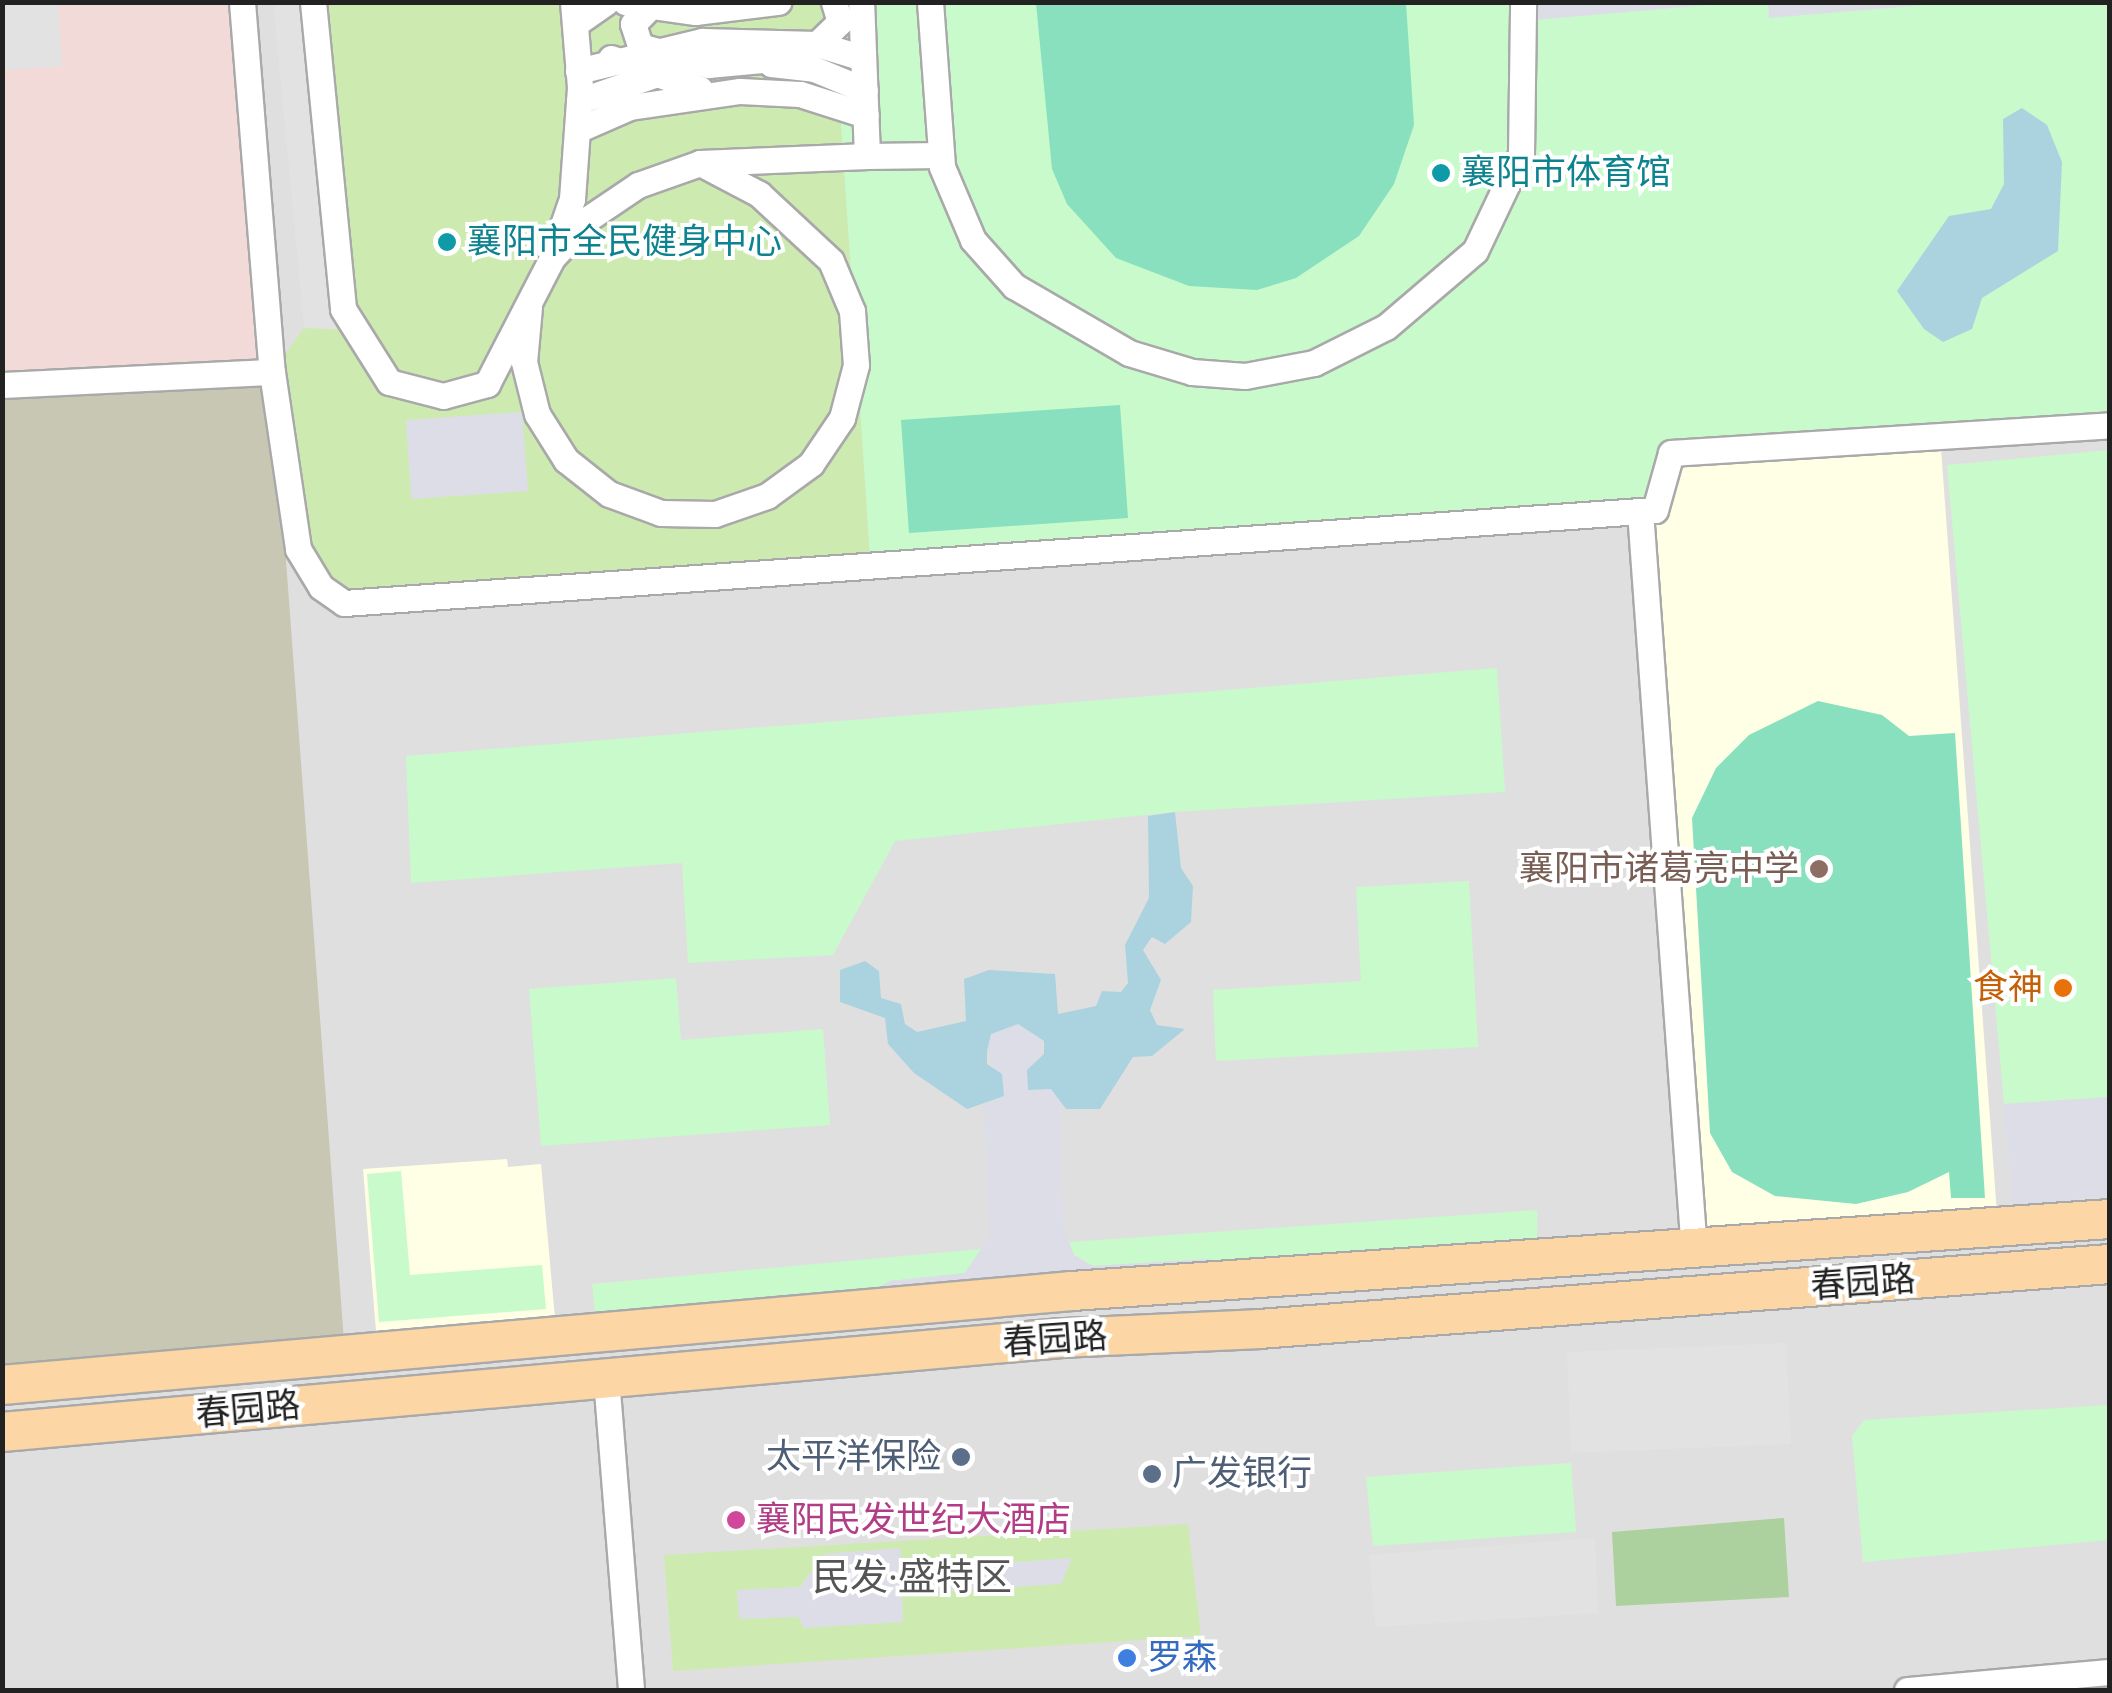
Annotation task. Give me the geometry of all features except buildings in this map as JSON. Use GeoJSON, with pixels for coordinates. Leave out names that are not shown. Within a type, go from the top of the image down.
{"type":"FeatureCollection","features":[{"type":"Feature","properties":{"kind":"main road","name":"春园路"},"geometry":{"type":"LineString","coordinates":[[2,1385],[1072,1290],[1694,1252],[2110,1219]]}},
{"type":"Feature","properties":{"kind":"main road","name":"春园路"},"geometry":{"type":"LineString","coordinates":[[2,1432],[1062,1338],[1259,1329],[2110,1264]]}},
{"type":"Feature","properties":{"kind":"street"},"geometry":{"type":"LineString","coordinates":[[242,2],[272,372],[298,549],[321,587],[344,604],[1655,510],[1671,453],[2110,425]]}},
{"type":"Feature","properties":{"kind":"street"},"geometry":{"type":"LineString","coordinates":[[313,2],[343,309],[389,382],[443,396],[487,384],[530,308],[552,258],[572,199],[578,101],[574,22]]}},
{"type":"Feature","properties":{"kind":"street"},"geometry":{"type":"LineString","coordinates":[[574,22],[606,2]]}},
{"type":"Feature","properties":{"kind":"street"},"geometry":{"type":"LineString","coordinates":[[778,2],[709,11],[642,4],[632,35],[651,63],[727,92],[816,57],[840,22],[834,2]]}},
{"type":"Feature","properties":{"kind":"street"},"geometry":{"type":"LineString","coordinates":[[861,2],[858,51],[866,102],[867,156]]}},
{"type":"Feature","properties":{"kind":"street"},"geometry":{"type":"LineString","coordinates":[[930,2],[941,156],[973,240],[1014,286],[1066,322],[1128,353],[1192,372],[1244,376],[1314,362],[1386,327],[1475,251],[1521,154],[1523,2]]}},
{"type":"Feature","properties":{"kind":"street"},"geometry":{"type":"LineString","coordinates":[[574,22],[616,60]]}},
{"type":"Feature","properties":{"kind":"street"},"geometry":{"type":"LineString","coordinates":[[578,101],[651,63],[744,39],[816,57],[866,102]]}},
{"type":"Feature","properties":{"kind":"street"},"geometry":{"type":"LineString","coordinates":[[578,71],[616,60],[708,66],[858,51]]}},
{"type":"Feature","properties":{"kind":"street"},"geometry":{"type":"LineString","coordinates":[[577,130],[630,107],[727,92],[800,94],[866,102]]}},
{"type":"Feature","properties":{"kind":"street"},"geometry":{"type":"LineString","coordinates":[[552,258],[589,218],[638,184],[700,162],[941,156]]}},
{"type":"Feature","properties":{"kind":"street"},"geometry":{"type":"LineString","coordinates":[[530,308],[524,362],[537,414],[566,460],[609,494],[660,512],[715,514],[767,496],[811,464],[842,418],[856,366],[852,311],[830,261],[794,220],[700,162]]}},
{"type":"Feature","properties":{"kind":"street"},"geometry":{"type":"LineString","coordinates":[[2,385],[272,372]]}},
{"type":"Feature","properties":{"kind":"street"},"geometry":{"type":"LineString","coordinates":[[1640,511],[1694,1252]]}},
{"type":"Feature","properties":{"kind":"street"},"geometry":{"type":"LineString","coordinates":[[606,1378],[632,1690]]}},
{"type":"Feature","properties":{"kind":"street"},"geometry":{"type":"LineString","coordinates":[[1907,1690],[2110,1672]]}},
{"type":"Feature","properties":{"kind":"shaded area"},"geometry":{"type":"Polygon","coordinates":[[[1523,2],[1729,3],[1524,21],[1523,2]]]}},
{"type":"Feature","properties":{"kind":"shaded area"},"geometry":{"type":"Polygon","coordinates":[[[1768,2],[1948,2],[1948,3],[1769,18],[1768,2]]]}},
{"type":"Feature","properties":{"kind":"shaded area"},"geometry":{"type":"Polygon","coordinates":[[[3,3],[2109,3],[2109,1690],[3,1690],[3,3]]]}},
{"type":"Feature","properties":{"kind":"shaded area"},"geometry":{"type":"Polygon","coordinates":[[[3,3],[242,3],[272,372],[3,385],[3,3]]]}},
{"type":"Feature","properties":{"kind":"shaded area"},"geometry":{"type":"Polygon","coordinates":[[[58,3],[62,66],[3,70],[3,4],[58,3]]]}},
{"type":"Feature","properties":{"kind":"shaded area"},"geometry":{"type":"Polygon","coordinates":[[[273,3],[313,3],[356,330],[304,328],[273,3]]]}},
{"type":"Feature","properties":{"kind":"shaded area"},"geometry":{"type":"Polygon","coordinates":[[[272,372],[345,1355],[3,1385],[3,385],[272,372]]]}},
{"type":"Feature","properties":{"kind":"shaded area"},"geometry":{"type":"Polygon","coordinates":[[[522,412],[528,491],[411,499],[406,420],[522,412]]]}},
{"type":"Feature","properties":{"kind":"shaded area","name":"襄阳市诸葛亮中学"},"geometry":{"type":"Polygon","coordinates":[[[1940,435],[1998,1228],[1694,1252],[1640,511],[1671,453],[1940,435]]]}},
{"type":"Feature","properties":{"kind":"shaded area"},"geometry":{"type":"Polygon","coordinates":[[[1018,1024],[1044,1040],[1037,1065],[1060,1101],[1064,1230],[1074,1255],[1093,1266],[1209,1259],[1241,1280],[839,1311],[890,1281],[965,1273],[990,1236],[983,1103],[1004,1095],[987,1051],[991,1034],[1018,1024]]]}},
{"type":"Feature","properties":{"kind":"shaded area"},"geometry":{"type":"Polygon","coordinates":[[[2109,1097],[2109,1196],[2013,1206],[2004,1104],[2109,1097]]]}},
{"type":"Feature","properties":{"kind":"shaded area"},"geometry":{"type":"Polygon","coordinates":[[[507,1159],[508,1167],[541,1164],[555,1318],[376,1331],[363,1169],[507,1159]]]}},
{"type":"Feature","properties":{"kind":"shaded area"},"geometry":{"type":"Polygon","coordinates":[[[1786,1343],[1791,1444],[1571,1453],[1567,1352],[1786,1343]]]}},
{"type":"Feature","properties":{"kind":"shaded area"},"geometry":{"type":"Polygon","coordinates":[[[1595,1538],[1598,1613],[1375,1627],[1369,1555],[1595,1538]]]}},
{"type":"Feature","properties":{"kind":"shaded area"},"geometry":{"type":"Polygon","coordinates":[[[900,1548],[902,1570],[1072,1558],[1061,1584],[902,1594],[903,1622],[804,1628],[798,1617],[739,1619],[737,1590],[800,1587],[824,1554],[900,1548]]]}},
{"type":"Feature","properties":{"kind":"green space"},"geometry":{"type":"Polygon","coordinates":[[[273,3],[833,3],[870,556],[344,603],[298,549],[272,372],[304,328],[273,3]]]}},
{"type":"Feature","properties":{"kind":"green space"},"geometry":{"type":"Polygon","coordinates":[[[833,3],[2109,3],[2109,425],[1671,453],[1655,510],[870,556],[833,3]]]}},
{"type":"Feature","properties":{"kind":"green space"},"geometry":{"type":"Polygon","coordinates":[[[1036,3],[1406,3],[1414,125],[1394,184],[1359,236],[1296,278],[1257,290],[1189,286],[1116,258],[1067,204],[1052,169],[1036,3]]]}},
{"type":"Feature","properties":{"kind":"green space"},"geometry":{"type":"Polygon","coordinates":[[[1120,405],[1128,518],[909,533],[901,420],[1120,405]]]}},
{"type":"Feature","properties":{"kind":"green space"},"geometry":{"type":"Polygon","coordinates":[[[2109,450],[2109,1097],[2004,1104],[1947,465],[2109,450]]]}},
{"type":"Feature","properties":{"kind":"green space"},"geometry":{"type":"Polygon","coordinates":[[[1497,668],[1505,792],[1175,812],[895,841],[833,955],[688,963],[682,863],[411,883],[406,756],[1497,668]]]}},
{"type":"Feature","properties":{"kind":"green space"},"geometry":{"type":"Polygon","coordinates":[[[1818,701],[1882,715],[1909,736],[1955,733],[1985,1198],[1951,1198],[1949,1172],[1908,1192],[1856,1204],[1775,1196],[1732,1172],[1710,1133],[1692,818],[1716,768],[1749,735],[1818,701]]]}},
{"type":"Feature","properties":{"kind":"green space"},"geometry":{"type":"Polygon","coordinates":[[[1469,881],[1478,1047],[1216,1061],[1213,990],[1361,981],[1356,887],[1469,881]]]}},
{"type":"Feature","properties":{"kind":"green space"},"geometry":{"type":"Polygon","coordinates":[[[676,978],[681,1040],[823,1029],[830,1125],[541,1146],[529,989],[676,978]]]}},
{"type":"Feature","properties":{"kind":"green space"},"geometry":{"type":"Polygon","coordinates":[[[401,1171],[410,1275],[542,1265],[546,1309],[379,1322],[367,1174],[401,1171]]]}},
{"type":"Feature","properties":{"kind":"green space"},"geometry":{"type":"Polygon","coordinates":[[[1537,1210],[1538,1261],[1241,1280],[1209,1259],[1093,1266],[1074,1255],[1069,1242],[1537,1210]]]}},
{"type":"Feature","properties":{"kind":"green space"},"geometry":{"type":"Polygon","coordinates":[[[981,1249],[965,1273],[890,1281],[839,1311],[597,1333],[592,1284],[981,1249]]]}},
{"type":"Feature","properties":{"kind":"green space"},"geometry":{"type":"Polygon","coordinates":[[[2109,1405],[2109,1540],[1863,1562],[1852,1436],[1864,1420],[2109,1405]]]}},
{"type":"Feature","properties":{"kind":"green space"},"geometry":{"type":"Polygon","coordinates":[[[1571,1463],[1576,1532],[1373,1546],[1366,1477],[1571,1463]]]}},
{"type":"Feature","properties":{"kind":"green space"},"geometry":{"type":"Polygon","coordinates":[[[1784,1518],[1789,1597],[1616,1606],[1612,1532],[1784,1518]]]}},
{"type":"Feature","properties":{"kind":"green space"},"geometry":{"type":"Polygon","coordinates":[[[1188,1524],[1201,1636],[673,1671],[664,1555],[1188,1524]]]}},
{"type":"Feature","properties":{"kind":"water"},"geometry":{"type":"Polygon","coordinates":[[[2022,108],[2047,125],[2062,162],[2058,251],[1982,298],[1972,329],[1943,342],[1924,329],[1897,291],[1949,216],[1991,209],[2004,184],[2003,119],[2022,108]]]}},
{"type":"Feature","properties":{"kind":"water"},"geometry":{"type":"Polygon","coordinates":[[[1175,812],[1181,868],[1193,886],[1191,922],[1165,944],[1152,937],[1143,950],[1161,980],[1150,1010],[1157,1025],[1185,1029],[1152,1056],[1133,1057],[1100,1109],[1066,1109],[1051,1089],[1028,1090],[1027,1070],[1044,1054],[1044,1041],[1018,1024],[991,1034],[987,1051],[987,1064],[1002,1074],[1004,1096],[967,1109],[914,1073],[888,1044],[885,1018],[840,1002],[840,970],[865,961],[879,971],[881,998],[901,1004],[905,1024],[917,1032],[966,1021],[964,979],[989,970],[1055,974],[1058,1014],[1096,1006],[1102,991],[1121,992],[1128,983],[1125,945],[1149,898],[1148,816],[1175,812]]]}},
{"type":"Feature","properties":{"kind":"place","name":"襄阳市体育馆"},"geometry":{"type":"Point","coordinates":[1441,173]}},
{"type":"Feature","properties":{"kind":"place","name":"襄阳市全民健身中心"},"geometry":{"type":"Point","coordinates":[447,242]}},
{"type":"Feature","properties":{"kind":"place","name":"襄阳市诸葛亮中学"},"geometry":{"type":"Point","coordinates":[1819,869]}},
{"type":"Feature","properties":{"kind":"place","name":"食神"},"geometry":{"type":"Point","coordinates":[2063,988]}},
{"type":"Feature","properties":{"kind":"place","name":"太平洋保险"},"geometry":{"type":"Point","coordinates":[961,1457]}},
{"type":"Feature","properties":{"kind":"place","name":"广发银行"},"geometry":{"type":"Point","coordinates":[1152,1474]}},
{"type":"Feature","properties":{"kind":"place","name":"襄阳民发世纪大酒店"},"geometry":{"type":"Point","coordinates":[736,1520]}},
{"type":"Feature","properties":{"kind":"place","name":"罗森"},"geometry":{"type":"Point","coordinates":[1127,1658]}},
{"type":"Feature","properties":{"kind":"district","name":"民发·盛特区"},"geometry":{"type":"Point","coordinates":[912,1579]}}]}
